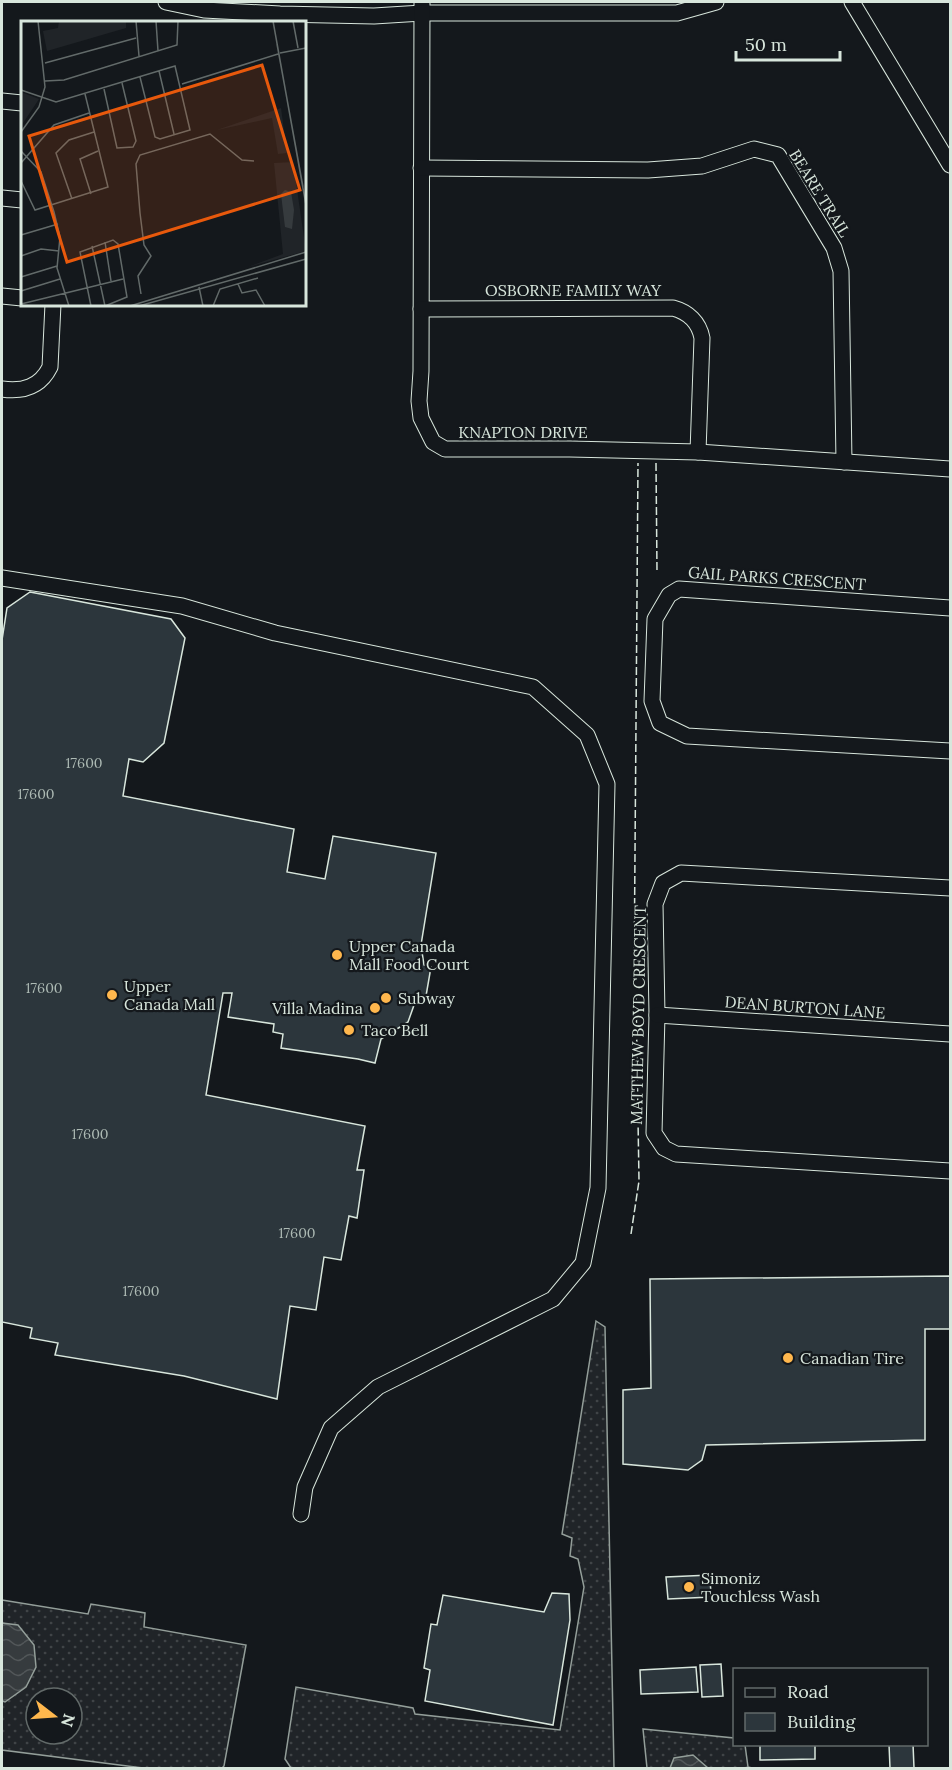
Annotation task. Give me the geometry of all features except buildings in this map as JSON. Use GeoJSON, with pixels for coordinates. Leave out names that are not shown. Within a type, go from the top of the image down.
{"type":"FeatureCollection","features":[{"type":"Feature","properties":{"kind":"street"},"geometry":{"type":"LineString","coordinates":[[166,2],[204,10],[280,8],[374,16],[422,7],[677,13],[716,2]]}},
{"type":"Feature","properties":{"kind":"street"},"geometry":{"type":"LineString","coordinates":[[852,2],[951,165]]}},
{"type":"Feature","properties":{"kind":"street","name":"KNAPTON DRIVE"},"geometry":{"type":"LineString","coordinates":[[422,7],[419,401],[421,418],[433,442],[445,449],[698,452],[951,469]]}},
{"type":"Feature","properties":{"kind":"street"},"geometry":{"type":"LineString","coordinates":[[2,101],[21,102]]}},
{"type":"Feature","properties":{"kind":"street","name":"BEARE TRAIL"},"geometry":{"type":"LineString","coordinates":[[421,168],[648,170],[702,166],[754,149],[778,154],[834,248],[841,271],[844,462]]}},
{"type":"Feature","properties":{"kind":"street"},"geometry":{"type":"LineString","coordinates":[[2,198],[21,200]]}},
{"type":"Feature","properties":{"kind":"street"},"geometry":{"type":"LineString","coordinates":[[2,296],[21,298]]}},
{"type":"Feature","properties":{"kind":"street"},"geometry":{"type":"LineString","coordinates":[[2,389],[16,391],[29,388],[47,373],[50,367],[53,306]]}},
{"type":"Feature","properties":{"kind":"street","name":"OSBORNE FAMILY WAY"},"geometry":{"type":"LineString","coordinates":[[421,309],[673,308],[682,310],[700,328],[702,338],[698,452]]}},
{"type":"Feature","properties":{"kind":"street"},"geometry":{"type":"LineString","coordinates":[[2,578],[182,606],[274,633],[533,687],[587,735],[607,784],[598,1188],[583,1263],[553,1299],[378,1387],[340,1419],[331,1428],[305,1487],[301,1514]]}},
{"type":"Feature","properties":{"kind":"street","name":"GAIL PARKS CRESCENT"},"geometry":{"type":"LineString","coordinates":[[951,608],[679,589],[669,595],[655,619],[652,701],[660,723],[687,736],[951,751]]}},
{"type":"Feature","properties":{"kind":"street","name":"MATTHEW BOYD CRESCENT"},"geometry":{"type":"LineString","coordinates":[[951,888],[681,873],[663,883],[655,904],[657,1015],[654,1133],[664,1148],[676,1154],[951,1171]]}},
{"type":"Feature","properties":{"kind":"street","name":"DEAN BURTON LANE"},"geometry":{"type":"LineString","coordinates":[[657,1015],[951,1034]]}},
{"type":"Feature","properties":{"kind":"shaded area"},"geometry":{"type":"Polygon","coordinates":[[[596,1321],[605,1327],[614,1768],[291,1768],[285,1759],[296,1687],[413,1708],[415,1714],[560,1730],[584,1587],[578,1559],[570,1556],[572,1538],[562,1534],[596,1321]]]}},
{"type":"Feature","properties":{"kind":"shaded area"},"geometry":{"type":"Polygon","coordinates":[[[2,1600],[88,1614],[91,1604],[145,1613],[144,1627],[246,1645],[224,1766],[222,1768],[143,1768],[2,1750],[2,1600]]]}},
{"type":"Feature","properties":{"kind":"shaded area"},"geometry":{"type":"Polygon","coordinates":[[[643,1729],[733,1738],[733,1746],[745,1746],[748,1767],[752,1768],[647,1768],[643,1729]]]}},
{"type":"Feature","properties":{"kind":"water"},"geometry":{"type":"Polygon","coordinates":[[[2,1623],[18,1625],[34,1645],[36,1667],[26,1686],[5,1702],[2,1701],[2,1623]]]}},
{"type":"Feature","properties":{"kind":"water"},"geometry":{"type":"Polygon","coordinates":[[[693,1755],[708,1768],[670,1768],[674,1758],[693,1755]]]}},
{"type":"Feature","properties":{"kind":"fence"},"geometry":{"type":"LineString","coordinates":[[634,983],[638,463]]}},
{"type":"Feature","properties":{"kind":"fence"},"geometry":{"type":"LineString","coordinates":[[656,463],[657,571]]}},
{"type":"Feature","properties":{"kind":"fence"},"geometry":{"type":"LineString","coordinates":[[631,1234],[639,1181],[636,995]]}},
{"type":"Feature","properties":{"kind":"place","name":"Upper Canada Mall Food Court"},"geometry":{"type":"Point","coordinates":[337,955]}},
{"type":"Feature","properties":{"kind":"place","name":"Upper Canada Mall"},"geometry":{"type":"Point","coordinates":[112,995]}},
{"type":"Feature","properties":{"kind":"place","name":"Subway"},"geometry":{"type":"Point","coordinates":[386,998]}},
{"type":"Feature","properties":{"kind":"place","name":"Villa Madina"},"geometry":{"type":"Point","coordinates":[375,1008]}},
{"type":"Feature","properties":{"kind":"place","name":"Taco Bell"},"geometry":{"type":"Point","coordinates":[349,1030]}},
{"type":"Feature","properties":{"kind":"place","name":"Canadian Tire"},"geometry":{"type":"Point","coordinates":[788,1358]}},
{"type":"Feature","properties":{"kind":"place","name":"Simoniz Touchless Wash"},"geometry":{"type":"Point","coordinates":[689,1587]}}]}
